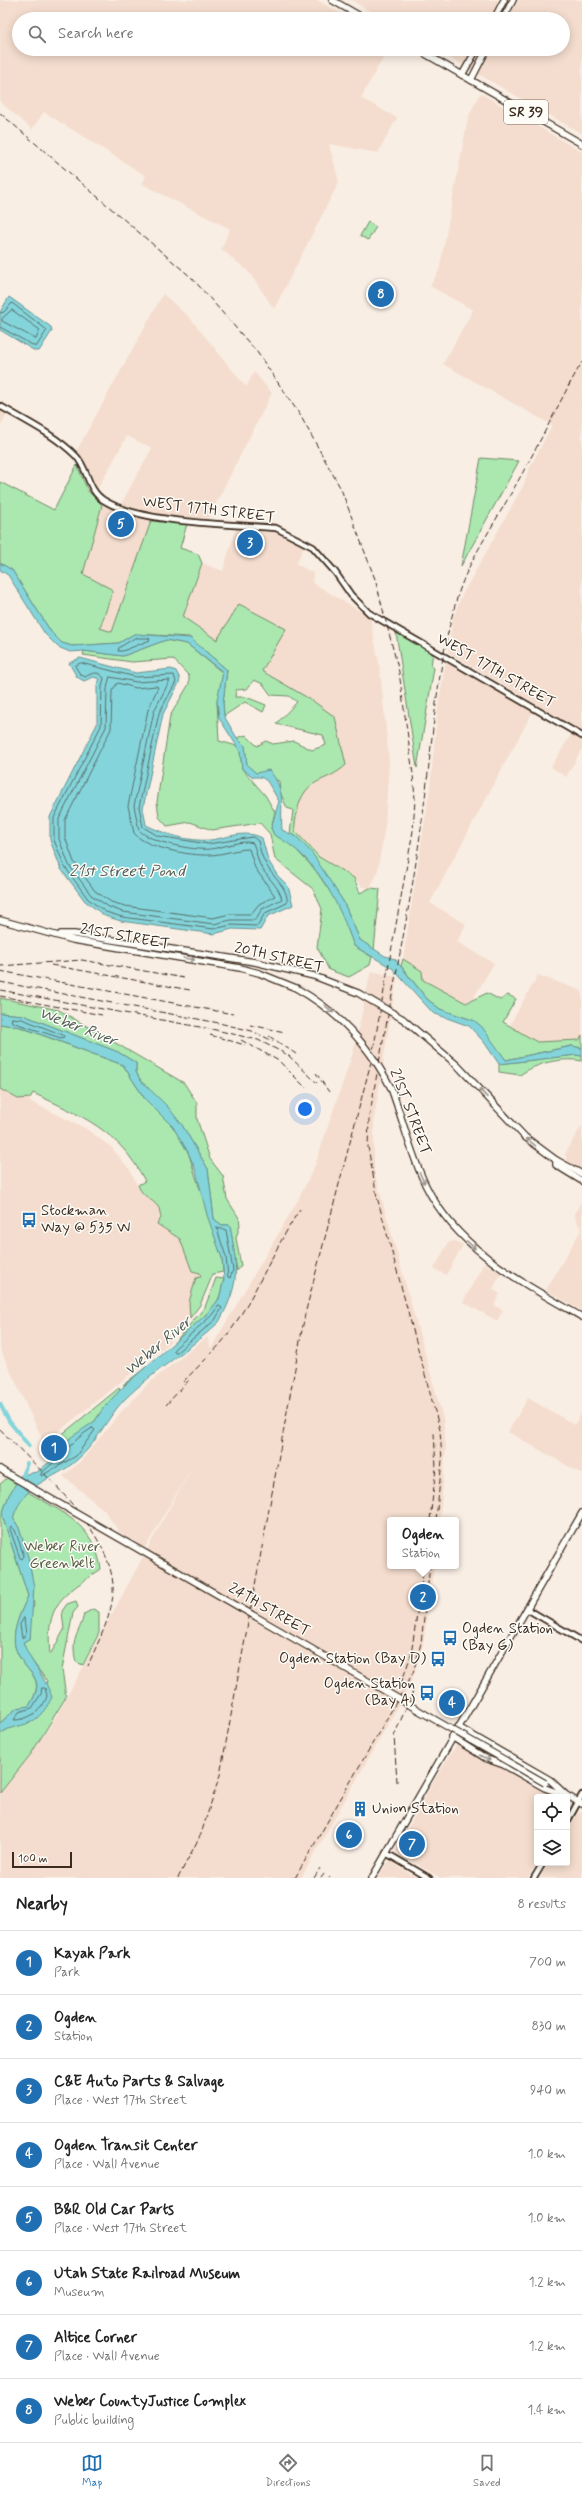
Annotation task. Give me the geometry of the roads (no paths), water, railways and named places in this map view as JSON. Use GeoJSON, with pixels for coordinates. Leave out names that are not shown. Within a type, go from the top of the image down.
{"type":"FeatureCollection","features":[{"type":"Feature","properties":{"kind":"main road"},"geometry":{"type":"LineString","coordinates":[[332,0],[353,12]]}},
{"type":"Feature","properties":{"kind":"main road"},"geometry":{"type":"LineString","coordinates":[[498,12],[504,0]]}},
{"type":"Feature","properties":{"kind":"main road"},"geometry":{"type":"LineString","coordinates":[[507,12],[513,0]]}},
{"type":"Feature","properties":{"kind":"main road","name":"SR 39"},"geometry":{"type":"LineString","coordinates":[[429,56],[582,144]]}},
{"type":"Feature","properties":{"kind":"main road"},"geometry":{"type":"LineString","coordinates":[[462,75],[473,56]]}},
{"type":"Feature","properties":{"kind":"main road"},"geometry":{"type":"LineString","coordinates":[[470,80],[483,56]]}},
{"type":"Feature","properties":{"kind":"main road","name":"21ST STREET"},"geometry":{"type":"LineString","coordinates":[[0,920],[73,940],[240,968],[265,975],[296,988],[324,1005],[350,1029],[373,1056],[391,1088],[423,1180],[434,1201],[452,1225],[470,1244],[499,1268],[582,1317]]}},
{"type":"Feature","properties":{"kind":"main road","name":"20TH STREET"},"geometry":{"type":"LineString","coordinates":[[54,934],[74,934],[247,961],[314,976],[358,993],[403,1019],[457,1065],[525,1137],[556,1160],[582,1174]]}},
{"type":"Feature","properties":{"kind":"main road","name":"20TH STREET"},"geometry":{"type":"LineString","coordinates":[[556,1160],[556,1164],[582,1181]]}},
{"type":"Feature","properties":{"kind":"main road","name":"24TH STREET"},"geometry":{"type":"LineString","coordinates":[[0,1469],[564,1794]]}},
{"type":"Feature","properties":{"kind":"main road"},"geometry":{"type":"LineString","coordinates":[[372,1878],[582,1513]]}},
{"type":"Feature","properties":{"kind":"main road","name":"24TH STREET"},"geometry":{"type":"LineString","coordinates":[[458,1727],[550,1780],[565,1794]]}},
{"type":"Feature","properties":{"kind":"main road","name":"24TH STREET"},"geometry":{"type":"LineString","coordinates":[[452,1737],[487,1759],[504,1764],[545,1788],[562,1794]]}},
{"type":"Feature","properties":{"kind":"main road","name":"24TH STREET"},"geometry":{"type":"LineString","coordinates":[[570,1798],[580,1803]]}},
{"type":"Feature","properties":{"kind":"street","name":"WEST 17TH STREET"},"geometry":{"type":"LineString","coordinates":[[0,406],[60,442],[77,458],[90,486],[105,501],[151,517],[276,528],[294,536],[313,548],[335,572],[351,595],[369,613],[582,736]]}},
{"type":"Feature","properties":{"kind":"street"},"geometry":{"type":"LineString","coordinates":[[527,1609],[582,1641]]}},
{"type":"Feature","properties":{"kind":"street"},"geometry":{"type":"LineString","coordinates":[[570,1818],[580,1803],[582,1795]]}},
{"type":"Feature","properties":{"kind":"street"},"geometry":{"type":"LineString","coordinates":[[386,1853],[429,1878]]}},
{"type":"Feature","properties":{"kind":"street"},"geometry":{"type":"LineString","coordinates":[[534,1878],[541,1866]]}},
{"type":"Feature","properties":{"kind":"water"},"geometry":{"type":"Polygon","coordinates":[[[9,297],[51,327],[52,331],[39,351],[35,351],[0,330],[0,312],[9,297]]]}},
{"type":"Feature","properties":{"kind":"water"},"geometry":{"type":"Polygon","coordinates":[[[0,563],[12,570],[51,632],[62,643],[72,646],[119,643],[134,634],[190,638],[227,670],[223,703],[224,716],[237,738],[245,746],[247,765],[256,773],[269,770],[275,778],[282,798],[282,830],[297,837],[312,853],[343,901],[360,940],[385,956],[395,959],[427,999],[440,1009],[475,1021],[482,1027],[506,1060],[572,1046],[582,1048],[582,1056],[576,1055],[499,1064],[484,1042],[469,1026],[433,1013],[392,968],[354,946],[333,897],[314,868],[289,844],[274,835],[271,828],[279,801],[267,781],[261,777],[253,777],[242,769],[240,751],[219,718],[217,701],[223,672],[187,644],[166,640],[123,656],[84,651],[70,652],[58,647],[45,634],[8,575],[0,570],[0,563]]]}},
{"type":"Feature","properties":{"kind":"water","name":"21st Street Pond"},"geometry":{"type":"Polygon","coordinates":[[[80,658],[136,673],[171,669],[176,671],[180,679],[163,714],[143,808],[146,825],[169,834],[194,840],[210,840],[243,834],[256,835],[262,838],[268,860],[277,875],[288,886],[293,905],[268,916],[260,930],[232,929],[214,934],[121,921],[105,916],[85,901],[61,869],[50,840],[50,817],[97,724],[97,685],[100,679],[93,677],[84,681],[77,677],[69,663],[80,658]]]}},
{"type":"Feature","properties":{"kind":"water"},"geometry":{"type":"Polygon","coordinates":[[[0,1013],[23,1015],[118,1052],[136,1063],[136,1072],[141,1081],[168,1107],[182,1125],[208,1169],[214,1219],[222,1225],[230,1225],[235,1275],[231,1296],[219,1322],[125,1399],[85,1453],[68,1467],[32,1489],[18,1505],[13,1518],[19,1528],[28,1557],[34,1587],[30,1639],[23,1642],[46,1683],[52,1697],[43,1712],[36,1719],[7,1729],[0,1734],[0,1723],[17,1708],[29,1706],[37,1688],[34,1677],[21,1660],[15,1645],[15,1631],[28,1596],[2,1515],[9,1495],[21,1475],[37,1472],[56,1457],[70,1438],[95,1421],[104,1407],[124,1386],[208,1313],[219,1299],[224,1279],[222,1258],[207,1215],[196,1171],[188,1152],[173,1127],[145,1099],[123,1065],[21,1027],[0,1024],[0,1013]]]}},
{"type":"Feature","properties":{"kind":"waterway"},"geometry":{"type":"LineString","coordinates":[[0,1404],[9,1421],[29,1446]]}},
{"type":"Feature","properties":{"kind":"waterway"},"geometry":{"type":"LineString","coordinates":[[22,1479],[27,1463]]}},
{"type":"Feature","properties":{"kind":"railway"},"geometry":{"type":"LineString","coordinates":[[0,113],[192,278],[257,352],[300,415],[341,489],[375,579],[399,672],[413,774],[415,799],[413,831],[371,1062],[305,1314],[220,1775],[201,1834],[178,1878]]}},
{"type":"Feature","properties":{"kind":"railway"},"geometry":{"type":"LineString","coordinates":[[568,387],[582,362]]}},
{"type":"Feature","properties":{"kind":"railway"},"geometry":{"type":"LineString","coordinates":[[436,1517],[442,1460],[440,1430],[377,1197],[368,1147],[369,1119],[418,852],[440,676],[458,595],[466,573],[511,494],[570,383]]}},
{"type":"Feature","properties":{"kind":"railway"},"geometry":{"type":"LineString","coordinates":[[0,966],[82,960],[184,978]]}},
{"type":"Feature","properties":{"kind":"railway"},"geometry":{"type":"LineString","coordinates":[[51,965],[190,990]]}},
{"type":"Feature","properties":{"kind":"railway"},"geometry":{"type":"LineString","coordinates":[[0,971],[233,1014]]}},
{"type":"Feature","properties":{"kind":"railway"},"geometry":{"type":"LineString","coordinates":[[0,982],[219,1023],[252,1031],[273,1041]]}},
{"type":"Feature","properties":{"kind":"railway"},"geometry":{"type":"LineString","coordinates":[[0,990],[216,1030],[258,1040],[288,1055],[317,1083]]}},
{"type":"Feature","properties":{"kind":"railway"},"geometry":{"type":"LineString","coordinates":[[0,996],[102,1015]]}},
{"type":"Feature","properties":{"kind":"railway"},"geometry":{"type":"LineString","coordinates":[[250,1025],[285,1032]]}},
{"type":"Feature","properties":{"kind":"railway"},"geometry":{"type":"LineString","coordinates":[[210,1035],[245,1045]]}},
{"type":"Feature","properties":{"kind":"railway"},"geometry":{"type":"LineString","coordinates":[[269,1036],[296,1054]]}},
{"type":"Feature","properties":{"kind":"railway"},"geometry":{"type":"LineString","coordinates":[[241,1040],[279,1061],[306,1088]]}},
{"type":"Feature","properties":{"kind":"railway"},"geometry":{"type":"LineString","coordinates":[[316,1073],[329,1092]]}},
{"type":"Feature","properties":{"kind":"railway"},"geometry":{"type":"LineString","coordinates":[[183,1382],[213,1352],[229,1333],[248,1303],[300,1209]]}},
{"type":"Feature","properties":{"kind":"railway"},"geometry":{"type":"LineString","coordinates":[[166,1405],[189,1380]]}},
{"type":"Feature","properties":{"kind":"railway"},"geometry":{"type":"LineString","coordinates":[[0,1429],[54,1483],[72,1504],[89,1526],[102,1549],[111,1571],[113,1594],[110,1613],[88,1666]]}},
{"type":"Feature","properties":{"kind":"railway"},"geometry":{"type":"LineString","coordinates":[[430,1517],[436,1468],[434,1433]]}},
{"type":"Feature","properties":{"kind":"railway"},"geometry":{"type":"LineString","coordinates":[[401,1684],[411,1655],[424,1569]]}},
{"type":"Feature","properties":{"kind":"railway"},"geometry":{"type":"LineString","coordinates":[[295,1878],[413,1673],[421,1643],[430,1569]]}},
{"type":"Feature","properties":{"kind":"railway"},"geometry":{"type":"LineString","coordinates":[[397,1782],[394,1736],[414,1689]]}},
{"type":"Feature","properties":{"kind":"railway"},"geometry":{"type":"LineString","coordinates":[[314,1878],[320,1868]]}},
{"type":"Feature","properties":{"kind":"railway"},"geometry":{"type":"LineString","coordinates":[[321,1878],[324,1874]]}},
{"type":"Feature","properties":{"kind":"place","name":"Weber CountyJustice Complex"},"geometry":{"type":"Point","coordinates":[381,294]}},
{"type":"Feature","properties":{"kind":"place","name":"B&R Old Car Parts"},"geometry":{"type":"Point","coordinates":[121,524]}},
{"type":"Feature","properties":{"kind":"place","name":"C&E Auto Parts & Salvage"},"geometry":{"type":"Point","coordinates":[250,543]}},
{"type":"Feature","properties":{"kind":"place","name":"Stockman Way @ 535 W"},"geometry":{"type":"Point","coordinates":[29,1220]}},
{"type":"Feature","properties":{"kind":"place","name":"Kayak Park"},"geometry":{"type":"Point","coordinates":[54,1448]}},
{"type":"Feature","properties":{"kind":"place","name":"Ogden"},"geometry":{"type":"Point","coordinates":[423,1597]}},
{"type":"Feature","properties":{"kind":"place","name":"Ogden Station (Bay G)"},"geometry":{"type":"Point","coordinates":[450,1638]}},
{"type":"Feature","properties":{"kind":"place","name":"Ogden Station (Bay D)"},"geometry":{"type":"Point","coordinates":[438,1659]}},
{"type":"Feature","properties":{"kind":"place","name":"Ogden Station (Bay A)"},"geometry":{"type":"Point","coordinates":[427,1693]}},
{"type":"Feature","properties":{"kind":"place","name":"Ogden Transit Center"},"geometry":{"type":"Point","coordinates":[452,1703]}},
{"type":"Feature","properties":{"kind":"place","name":"Union Station"},"geometry":{"type":"Point","coordinates":[360,1809]}},
{"type":"Feature","properties":{"kind":"place","name":"Utah State Railroad Museum"},"geometry":{"type":"Point","coordinates":[349,1835]}},
{"type":"Feature","properties":{"kind":"place","name":"Altice Corner"},"geometry":{"type":"Point","coordinates":[412,1844]}},
{"type":"Feature","properties":{"kind":"water label","name":"Weber River"},"geometry":{"type":"Point","coordinates":[78,1027]}},
{"type":"Feature","properties":{"kind":"water label","name":"Weber River"},"geometry":{"type":"Point","coordinates":[158,1346]}},
{"type":"Feature","properties":{"kind":"park label","name":"Weber River Greenbelt"},"geometry":{"type":"Point","coordinates":[62,1556]}}]}
